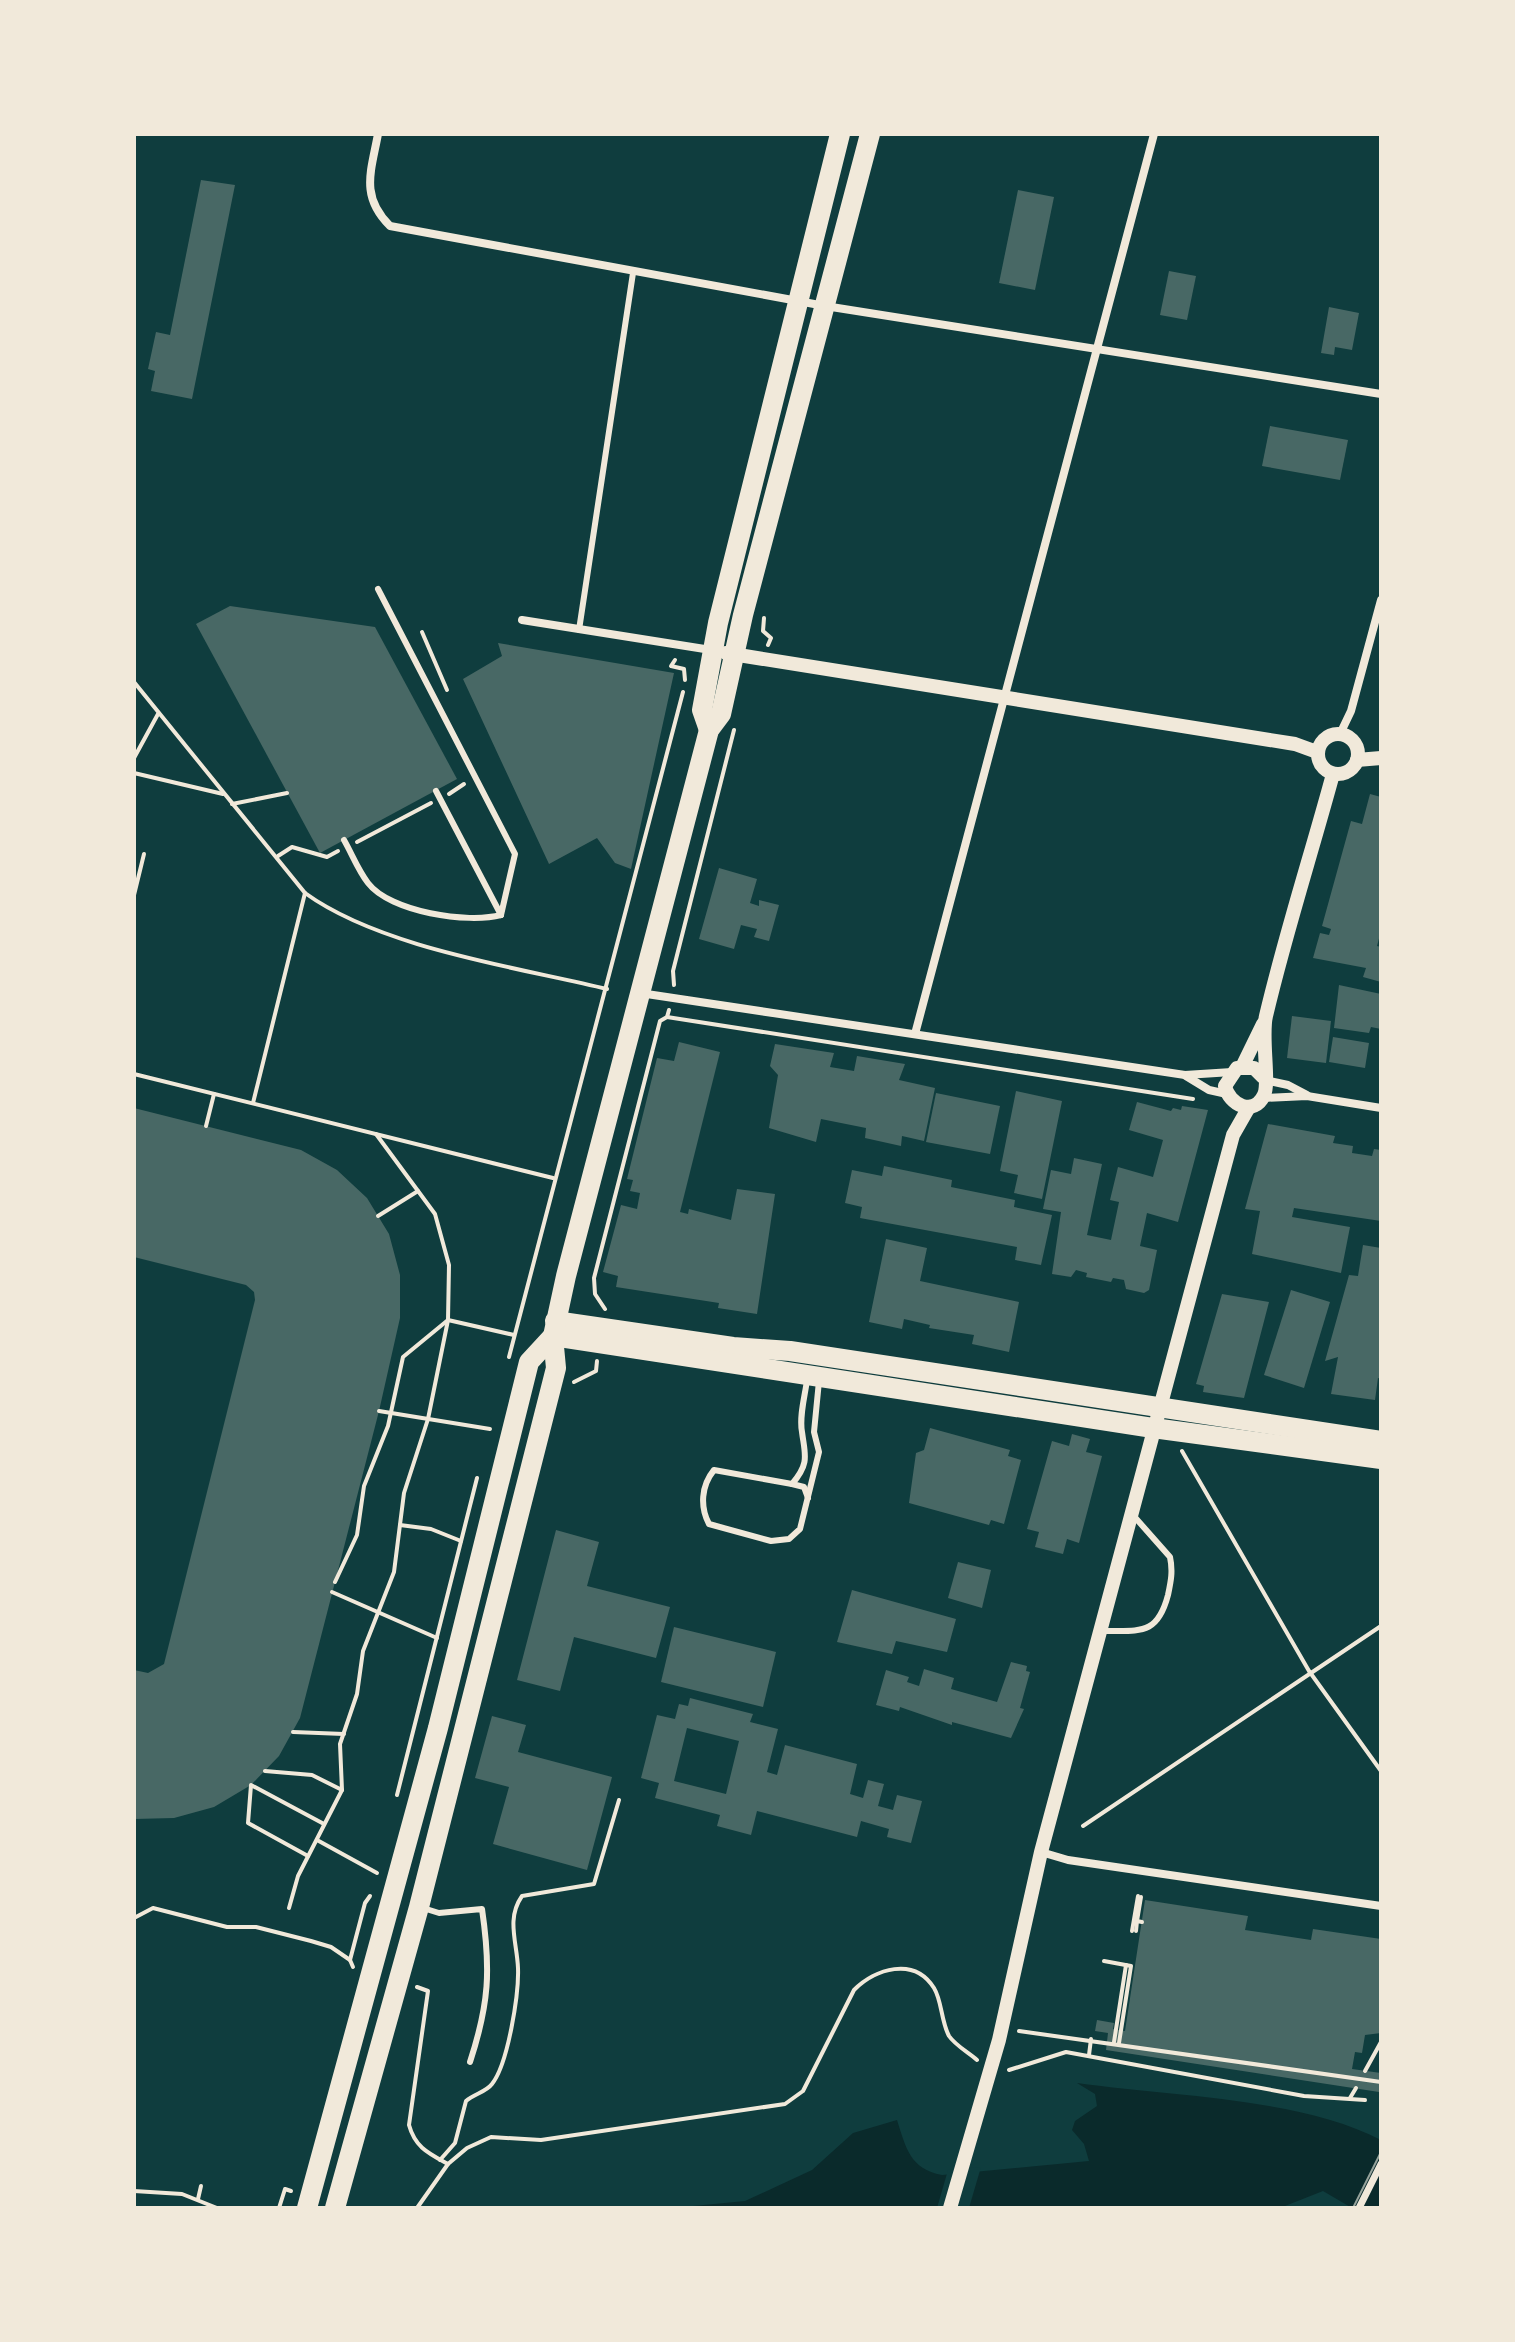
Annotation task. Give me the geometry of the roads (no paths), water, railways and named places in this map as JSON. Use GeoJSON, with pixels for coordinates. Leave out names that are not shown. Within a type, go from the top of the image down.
{"type":"FeatureCollection","features":[{"type":"Feature","properties":{"kind":"main road"},"geometry":{"type":"LineString","coordinates":[[709,730],[702,710],[713,651],[840,134]]}},
{"type":"Feature","properties":{"kind":"main road"},"geometry":{"type":"LineString","coordinates":[[335,2208],[419,1907],[556,1368],[554,1329],[640,993],[709,730],[721,714],[870,134]]}},
{"type":"Feature","properties":{"kind":"main road"},"geometry":{"type":"LineString","coordinates":[[554,1329],[735,1366],[814,1374],[1153,1428],[1381,1459]]}},
{"type":"Feature","properties":{"kind":"main road"},"geometry":{"type":"LineString","coordinates":[[554,1329],[790,1351],[1381,1441]]}},
{"type":"Feature","properties":{"kind":"main road"},"geometry":{"type":"LineString","coordinates":[[302,2202],[438,1728],[529,1362],[554,1329]]}},
{"type":"Feature","properties":{"kind":"street"},"geometry":{"type":"LineString","coordinates":[[378,134],[369,182],[374,209],[390,226],[825,306],[1381,394]]}},
{"type":"Feature","properties":{"kind":"street"},"geometry":{"type":"LineString","coordinates":[[915,1034],[1154,134]]}},
{"type":"Feature","properties":{"kind":"street"},"geometry":{"type":"LineString","coordinates":[[1340,734],[1356,745],[1357,760],[1348,772],[1333,774],[1322,767],[1317,752],[1324,739],[1340,734],[1351,711],[1381,600]]}},
{"type":"Feature","properties":{"kind":"street"},"geometry":{"type":"LineString","coordinates":[[522,620],[1295,744],[1317,752]]}},
{"type":"Feature","properties":{"kind":"street"},"geometry":{"type":"LineString","coordinates":[[1357,760],[1381,758]]}},
{"type":"Feature","properties":{"kind":"street"},"geometry":{"type":"LineString","coordinates":[[950,2208],[999,2040],[1041,1852],[1233,1135],[1230,1098],[1225,1086],[1265,1020],[1333,774]]}},
{"type":"Feature","properties":{"kind":"street"},"geometry":{"type":"LineString","coordinates":[[640,993],[1185,1075],[1254,1068],[1264,1078],[1288,1085],[1307,1096]]}},
{"type":"Feature","properties":{"kind":"street"},"geometry":{"type":"LineString","coordinates":[[1263,1098],[1265,1020]]}},
{"type":"Feature","properties":{"kind":"street"},"geometry":{"type":"LineString","coordinates":[[1185,1075],[1209,1090],[1249,1107]]}},
{"type":"Feature","properties":{"kind":"street"},"geometry":{"type":"LineString","coordinates":[[1233,1135],[1242,1125],[1249,1107],[1263,1098],[1307,1096],[1381,1108]]}},
{"type":"Feature","properties":{"kind":"street"},"geometry":{"type":"LineString","coordinates":[[1041,1852],[1068,1860],[1381,1906]]}},
{"type":"Feature","properties":{"kind":"street"},"geometry":{"type":"LineString","coordinates":[[1359,2208],[1381,2164]]}},
{"type":"Feature","properties":{"kind":"lane"},"geometry":{"type":"LineString","coordinates":[[579,630],[633,273]]}},
{"type":"Feature","properties":{"kind":"lane"},"geometry":{"type":"LineString","coordinates":[[378,589],[515,854],[501,915]]}},
{"type":"Feature","properties":{"kind":"lane"},"geometry":{"type":"LineString","coordinates":[[436,791],[501,915]]}},
{"type":"Feature","properties":{"kind":"lane"},"geometry":{"type":"LineString","coordinates":[[346,843],[369,886],[402,907],[479,921],[501,915]]}},
{"type":"Feature","properties":{"kind":"lane"},"geometry":{"type":"LineString","coordinates":[[792,1484],[800,1475],[808,1448],[802,1432],[814,1374]]}},
{"type":"Feature","properties":{"kind":"lane"},"geometry":{"type":"LineString","coordinates":[[808,1498],[804,1487],[714,1470],[708,1477],[701,1510],[709,1524],[771,1541],[789,1539],[800,1529],[808,1498],[819,1452],[814,1432],[814,1374]]}},
{"type":"Feature","properties":{"kind":"lane"},"geometry":{"type":"LineString","coordinates":[[1100,1631],[1147,1628],[1156,1624],[1173,1576],[1170,1557],[1132,1514]]}},
{"type":"Feature","properties":{"kind":"lane"},"geometry":{"type":"LineString","coordinates":[[419,1907],[439,1913],[482,1909],[488,1976],[486,2014],[470,2062]]}},
{"type":"Feature","properties":{"kind":"water"},"geometry":{"type":"Polygon","coordinates":[[[1077,2083],[1274,2107],[1349,2126],[1381,2140],[1381,2208],[1352,2208],[1323,2191],[1285,2206],[1260,2208],[673,2208],[745,2201],[812,2170],[853,2133],[897,2120],[911,2156],[923,2168],[942,2175],[1089,2161],[1084,2144],[1072,2130],[1075,2121],[1097,2106],[1095,2094],[1077,2083]]]}},
{"type":"Feature","properties":{"kind":"tram line"},"geometry":{"type":"LineString","coordinates":[[1353,2208],[1381,2152]]}}]}
